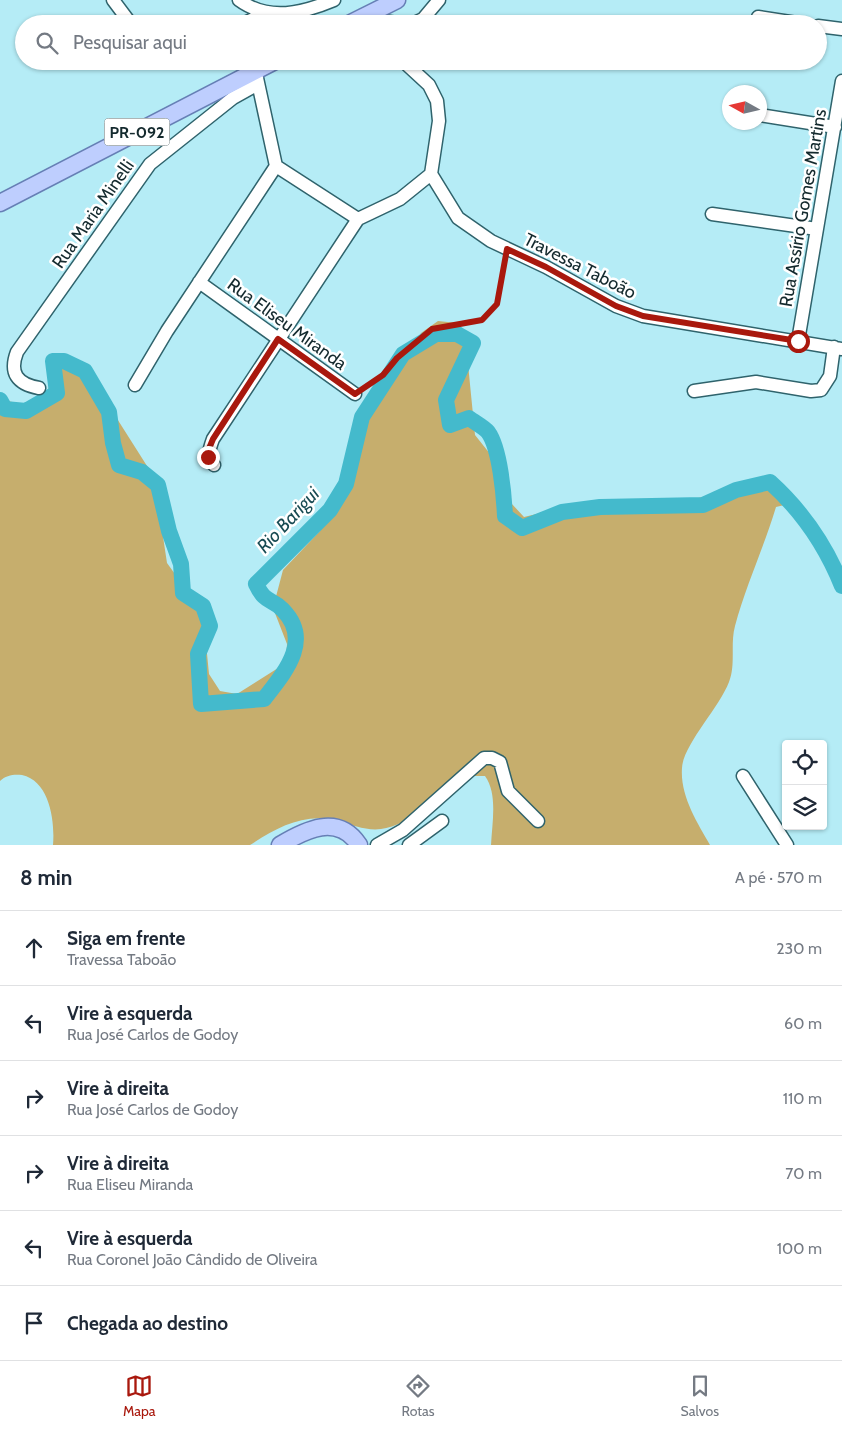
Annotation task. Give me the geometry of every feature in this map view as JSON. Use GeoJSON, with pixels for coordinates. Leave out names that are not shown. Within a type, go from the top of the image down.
{"type":"FeatureCollection","features":[{"type":"Feature","properties":{"kind":"main road"},"geometry":{"type":"LineString","coordinates":[[368,15],[397,0]]}},
{"type":"Feature","properties":{"kind":"main road","name":"PR-092"},"geometry":{"type":"LineString","coordinates":[[0,203],[257,78],[265,70]]}},
{"type":"Feature","properties":{"kind":"main road"},"geometry":{"type":"LineString","coordinates":[[280,845],[305,830],[321,827],[338,829],[352,836],[359,845]]}},
{"type":"Feature","properties":{"kind":"street"},"geometry":{"type":"LineString","coordinates":[[113,0],[124,15]]}},
{"type":"Feature","properties":{"kind":"street"},"geometry":{"type":"LineString","coordinates":[[239,0],[267,13],[290,14],[304,12],[334,0]]}},
{"type":"Feature","properties":{"kind":"street"},"geometry":{"type":"LineString","coordinates":[[426,15],[439,0]]}},
{"type":"Feature","properties":{"kind":"street"},"geometry":{"type":"LineString","coordinates":[[262,15],[267,13]]}},
{"type":"Feature","properties":{"kind":"street"},"geometry":{"type":"LineString","coordinates":[[827,27],[842,29]]}},
{"type":"Feature","properties":{"kind":"street"},"geometry":{"type":"LineString","coordinates":[[214,465],[208,457],[208,451],[213,439],[358,219],[400,199],[431,174],[439,120],[437,101],[429,84],[413,70]]}},
{"type":"Feature","properties":{"kind":"street"},"geometry":{"type":"LineString","coordinates":[[257,78],[276,166],[358,219]]}},
{"type":"Feature","properties":{"kind":"street","name":"Rua Maria Minelli"},"geometry":{"type":"LineString","coordinates":[[39,388],[21,381],[15,373],[13,363],[17,352],[150,164],[257,78]]}},
{"type":"Feature","properties":{"kind":"street","name":"Rua Assírio Gomes Martins"},"geometry":{"type":"LineString","coordinates":[[798,341],[842,80]]}},
{"type":"Feature","properties":{"kind":"street"},"geometry":{"type":"LineString","coordinates":[[767,116],[834,128]]}},
{"type":"Feature","properties":{"kind":"street"},"geometry":{"type":"LineString","coordinates":[[135,385],[166,331],[276,166]]}},
{"type":"Feature","properties":{"kind":"street","name":"Travessa Taboão"},"geometry":{"type":"LineString","coordinates":[[431,174],[458,218],[491,241],[546,267],[616,306],[643,316],[838,348]]}},
{"type":"Feature","properties":{"kind":"street"},"geometry":{"type":"LineString","coordinates":[[712,214],[817,230]]}},
{"type":"Feature","properties":{"kind":"street","name":"Rua Eliseu Miranda"},"geometry":{"type":"LineString","coordinates":[[199,282],[355,394]]}},
{"type":"Feature","properties":{"kind":"street"},"geometry":{"type":"LineString","coordinates":[[694,391],[756,382],[811,391],[821,390],[830,376],[838,348]]}},
{"type":"Feature","properties":{"kind":"street"},"geometry":{"type":"LineString","coordinates":[[377,845],[403,830],[484,758],[492,758],[500,762],[508,790],[538,821]]}},
{"type":"Feature","properties":{"kind":"street"},"geometry":{"type":"LineString","coordinates":[[743,776],[787,845]]}},
{"type":"Feature","properties":{"kind":"street"},"geometry":{"type":"LineString","coordinates":[[409,845],[442,822]]}},
{"type":"Feature","properties":{"kind":"path"},"geometry":{"type":"LineString","coordinates":[[355,394],[383,375],[397,358],[432,329],[482,320],[497,304],[507,249]]}},
{"type":"Feature","properties":{"kind":"shaded area"},"geometry":{"type":"Polygon","coordinates":[[[438,321],[457,323],[471,337],[468,364],[475,435],[506,474],[511,503],[524,517],[590,501],[690,500],[760,483],[789,491],[797,502],[776,507],[735,626],[729,682],[718,703],[688,749],[684,759],[682,778],[687,799],[710,845],[491,845],[492,791],[485,776],[474,776],[416,815],[381,829],[365,828],[339,821],[315,818],[282,827],[250,845],[53,845],[53,825],[49,804],[39,785],[22,775],[10,775],[0,781],[0,399],[28,406],[45,402],[52,375],[57,367],[76,372],[95,384],[154,477],[167,563],[203,613],[209,674],[220,691],[237,694],[286,663],[287,644],[273,608],[283,570],[320,531],[350,479],[376,389],[404,360],[421,333],[438,321]]]}},
{"type":"Feature","properties":{"kind":"waterway","name":"Rio Barigui"},"geometry":{"type":"LineString","coordinates":[[0,400],[5,409],[26,411],[57,393],[53,361],[64,361],[85,371],[109,412],[113,443],[119,465],[142,472],[158,485],[169,531],[181,564],[183,593],[203,606],[210,626],[198,654],[201,704],[264,699],[287,668],[295,645],[296,633],[292,622],[279,606],[263,595],[256,584],[330,510],[346,484],[362,417],[403,354],[436,334],[457,334],[473,343],[446,400],[450,425],[469,418],[488,432],[496,449],[505,516],[522,528],[562,512],[600,507],[703,505],[736,490],[770,482],[792,504],[812,530],[836,571],[842,586]]}},
{"type":"Feature","properties":{"kind":"route"},"geometry":{"type":"LineString","coordinates":[[208,457],[208,451],[213,439],[278,339],[355,394],[383,375],[397,358],[432,329],[482,320],[497,304],[507,249],[546,267],[616,306],[643,316],[798,341]]}}]}
